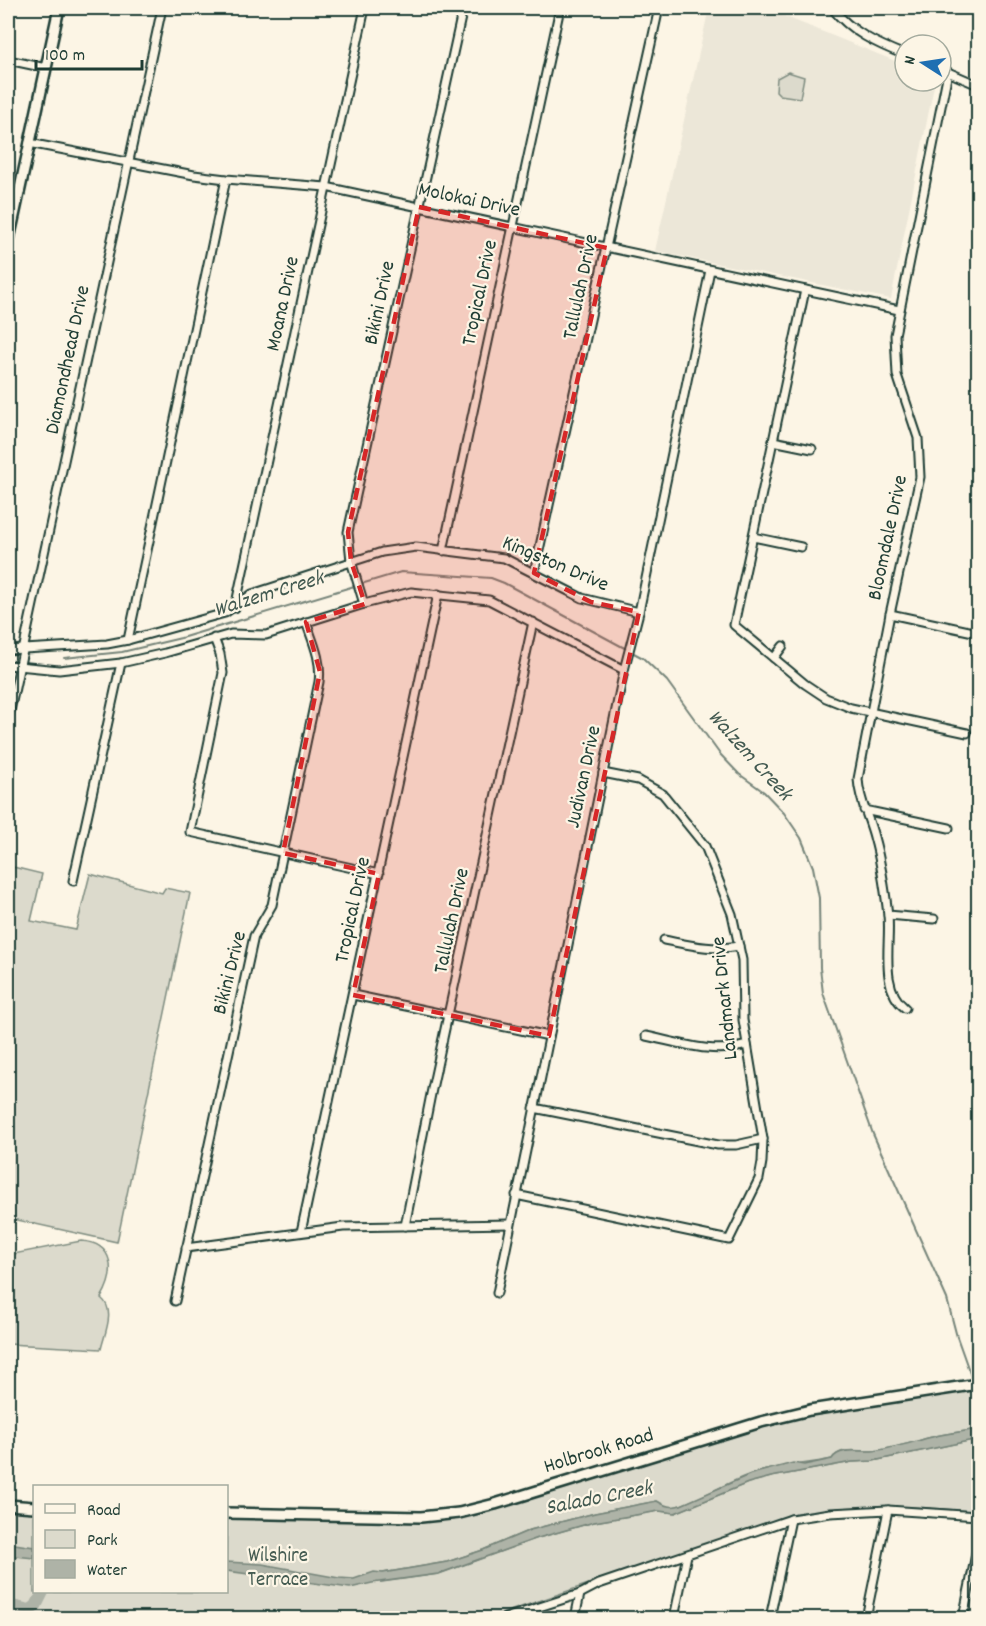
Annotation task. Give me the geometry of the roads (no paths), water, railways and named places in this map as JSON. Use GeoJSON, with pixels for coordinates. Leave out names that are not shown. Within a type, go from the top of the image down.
{"type":"FeatureCollection","features":[{"type":"Feature","properties":{"kind":"street"},"geometry":{"type":"LineString","coordinates":[[8,244],[58,8]]}},
{"type":"Feature","properties":{"kind":"street","name":"Diamondhead Drive"},"geometry":{"type":"LineString","coordinates":[[8,720],[162,8]]}},
{"type":"Feature","properties":{"kind":"street","name":"Moana Drive"},"geometry":{"type":"LineString","coordinates":[[235,608],[365,8]]}},
{"type":"Feature","properties":{"kind":"street","name":"Bikini Drive"},"geometry":{"type":"LineString","coordinates":[[364,604],[351,561],[348,532],[463,8]]}},
{"type":"Feature","properties":{"kind":"street","name":"Tropical Drive"},"geometry":{"type":"LineString","coordinates":[[442,551],[560,8]]}},
{"type":"Feature","properties":{"kind":"street","name":"Tallulah Drive"},"geometry":{"type":"LineString","coordinates":[[534,573],[659,8]]}},
{"type":"Feature","properties":{"kind":"street"},"geometry":{"type":"LineString","coordinates":[[831,8],[858,32],[893,50]]}},
{"type":"Feature","properties":{"kind":"street"},"geometry":{"type":"LineString","coordinates":[[8,60],[45,68]]}},
{"type":"Feature","properties":{"kind":"street"},"geometry":{"type":"LineString","coordinates":[[953,74],[978,85]]}},
{"type":"Feature","properties":{"kind":"street","name":"Bloomdale Drive"},"geometry":{"type":"LineString","coordinates":[[905,1008],[899,1003],[891,984],[888,915],[875,839],[864,810],[858,779],[921,464],[915,426],[900,389],[896,369],[895,334],[941,93]]}},
{"type":"Feature","properties":{"kind":"street","name":"Molokai Drive"},"geometry":{"type":"LineString","coordinates":[[29,143],[128,163],[226,179],[326,187],[899,310]]}},
{"type":"Feature","properties":{"kind":"street"},"geometry":{"type":"LineString","coordinates":[[128,640],[226,179]]}},
{"type":"Feature","properties":{"kind":"street","name":"Judivan Drive"},"geometry":{"type":"LineString","coordinates":[[497,1293],[624,670],[639,612],[710,270]]}},
{"type":"Feature","properties":{"kind":"street"},"geometry":{"type":"LineString","coordinates":[[805,290],[734,625],[826,698],[851,708],[967,733]]}},
{"type":"Feature","properties":{"kind":"street"},"geometry":{"type":"LineString","coordinates":[[773,441],[812,449]]}},
{"type":"Feature","properties":{"kind":"street"},"geometry":{"type":"LineString","coordinates":[[753,537],[801,547]]}},
{"type":"Feature","properties":{"kind":"street","name":"Kingston Drive"},"geometry":{"type":"LineString","coordinates":[[8,650],[23,651],[128,640],[209,619],[235,608],[252,594],[351,561],[405,548],[497,556],[591,602],[639,612]]}},
{"type":"Feature","properties":{"kind":"street"},"geometry":{"type":"LineString","coordinates":[[8,665],[19,668],[59,670],[121,663],[231,634],[266,635],[406,593],[489,600],[624,670]]}},
{"type":"Feature","properties":{"kind":"street","name":"Tropical Drive"},"geometry":{"type":"LineString","coordinates":[[301,1232],[438,594]]}},
{"type":"Feature","properties":{"kind":"street"},"geometry":{"type":"LineString","coordinates":[[890,614],[978,633]]}},
{"type":"Feature","properties":{"kind":"street","name":"Bikini Drive"},"geometry":{"type":"LineString","coordinates":[[174,1301],[254,936],[272,905],[321,672],[306,622]]}},
{"type":"Feature","properties":{"kind":"street","name":"Tallulah Drive"},"geometry":{"type":"LineString","coordinates":[[405,1226],[432,1089],[450,1015],[533,622]]}},
{"type":"Feature","properties":{"kind":"street"},"geometry":{"type":"LineString","coordinates":[[214,638],[220,654],[223,673],[190,832],[379,873]]}},
{"type":"Feature","properties":{"kind":"street"},"geometry":{"type":"LineString","coordinates":[[774,658],[783,646]]}},
{"type":"Feature","properties":{"kind":"street"},"geometry":{"type":"LineString","coordinates":[[73,881],[121,663]]}},
{"type":"Feature","properties":{"kind":"street","name":"Landmark Drive"},"geometry":{"type":"LineString","coordinates":[[516,1195],[729,1240],[759,1179],[763,1139],[742,1007],[743,968],[728,901],[702,840],[657,790],[638,780],[603,773]]}},
{"type":"Feature","properties":{"kind":"street"},"geometry":{"type":"LineString","coordinates":[[864,810],[949,828]]}},
{"type":"Feature","properties":{"kind":"street"},"geometry":{"type":"LineString","coordinates":[[888,915],[934,919]]}},
{"type":"Feature","properties":{"kind":"street"},"geometry":{"type":"LineString","coordinates":[[664,940],[707,949],[739,945]]}},
{"type":"Feature","properties":{"kind":"street"},"geometry":{"type":"LineString","coordinates":[[353,995],[549,1036]]}},
{"type":"Feature","properties":{"kind":"street"},"geometry":{"type":"LineString","coordinates":[[646,1036],[712,1050],[734,1049],[747,1045]]}},
{"type":"Feature","properties":{"kind":"street"},"geometry":{"type":"LineString","coordinates":[[534,1108],[718,1145],[736,1145],[763,1139]]}},
{"type":"Feature","properties":{"kind":"street"},"geometry":{"type":"LineString","coordinates":[[186,1248],[343,1227],[510,1224]]}},
{"type":"Feature","properties":{"kind":"street","name":"Holbrook Road"},"geometry":{"type":"LineString","coordinates":[[228,1513],[422,1517],[459,1513],[761,1422],[810,1410],[978,1384]]}},
{"type":"Feature","properties":{"kind":"street"},"geometry":{"type":"LineString","coordinates":[[8,1506],[33,1507]]}},
{"type":"Feature","properties":{"kind":"street"},"geometry":{"type":"LineString","coordinates":[[505,1618],[580,1594],[599,1584],[791,1519],[830,1513],[888,1510],[978,1516]]}},
{"type":"Feature","properties":{"kind":"street"},"geometry":{"type":"LineString","coordinates":[[866,1618],[888,1510]]}},
{"type":"Feature","properties":{"kind":"street"},"geometry":{"type":"LineString","coordinates":[[770,1618],[791,1519]]}},
{"type":"Feature","properties":{"kind":"street"},"geometry":{"type":"LineString","coordinates":[[963,1618],[978,1544]]}},
{"type":"Feature","properties":{"kind":"street"},"geometry":{"type":"LineString","coordinates":[[674,1618],[687,1555]]}},
{"type":"Feature","properties":{"kind":"street"},"geometry":{"type":"LineString","coordinates":[[575,1618],[580,1594]]}},
{"type":"Feature","properties":{"kind":"water"},"geometry":{"type":"Polygon","coordinates":[[[978,1429],[978,1439],[873,1461],[852,1462],[771,1477],[748,1483],[675,1513],[659,1511],[594,1522],[538,1538],[438,1574],[350,1588],[228,1571],[228,1562],[262,1564],[354,1579],[374,1572],[383,1573],[447,1562],[530,1530],[595,1513],[657,1501],[668,1506],[681,1505],[751,1474],[793,1463],[804,1465],[832,1459],[835,1455],[845,1451],[880,1450],[978,1429]]]}},
{"type":"Feature","properties":{"kind":"water"},"geometry":{"type":"Polygon","coordinates":[[[8,1543],[33,1547],[33,1558],[8,1557],[8,1543]]]}},
{"type":"Feature","properties":{"kind":"waterway","name":"Walzem Creek"},"geometry":{"type":"LineString","coordinates":[[64,658],[122,652],[181,638],[401,572],[491,578],[643,658],[667,681],[719,753],[739,774],[764,792],[784,813],[801,838],[813,867],[819,898],[820,968],[823,993],[873,1134],[947,1299],[957,1337],[973,1382]]}},
{"type":"Feature","properties":{"kind":"waterway","name":"Walzem Creek"},"geometry":{"type":"LineString","coordinates":[[976,1388],[978,1393]]}},
{"type":"Feature","properties":{"kind":"waterway"},"geometry":{"type":"LineString","coordinates":[[8,1605],[30,1610],[36,1606],[42,1593]]}},
{"type":"Feature","properties":{"kind":"water label","name":"Salado Creek"},"geometry":{"type":"Point","coordinates":[599,1499]}},
{"type":"Feature","properties":{"kind":"park label","name":"Wilshire Terrace"},"geometry":{"type":"Point","coordinates":[278,1569]}}]}
